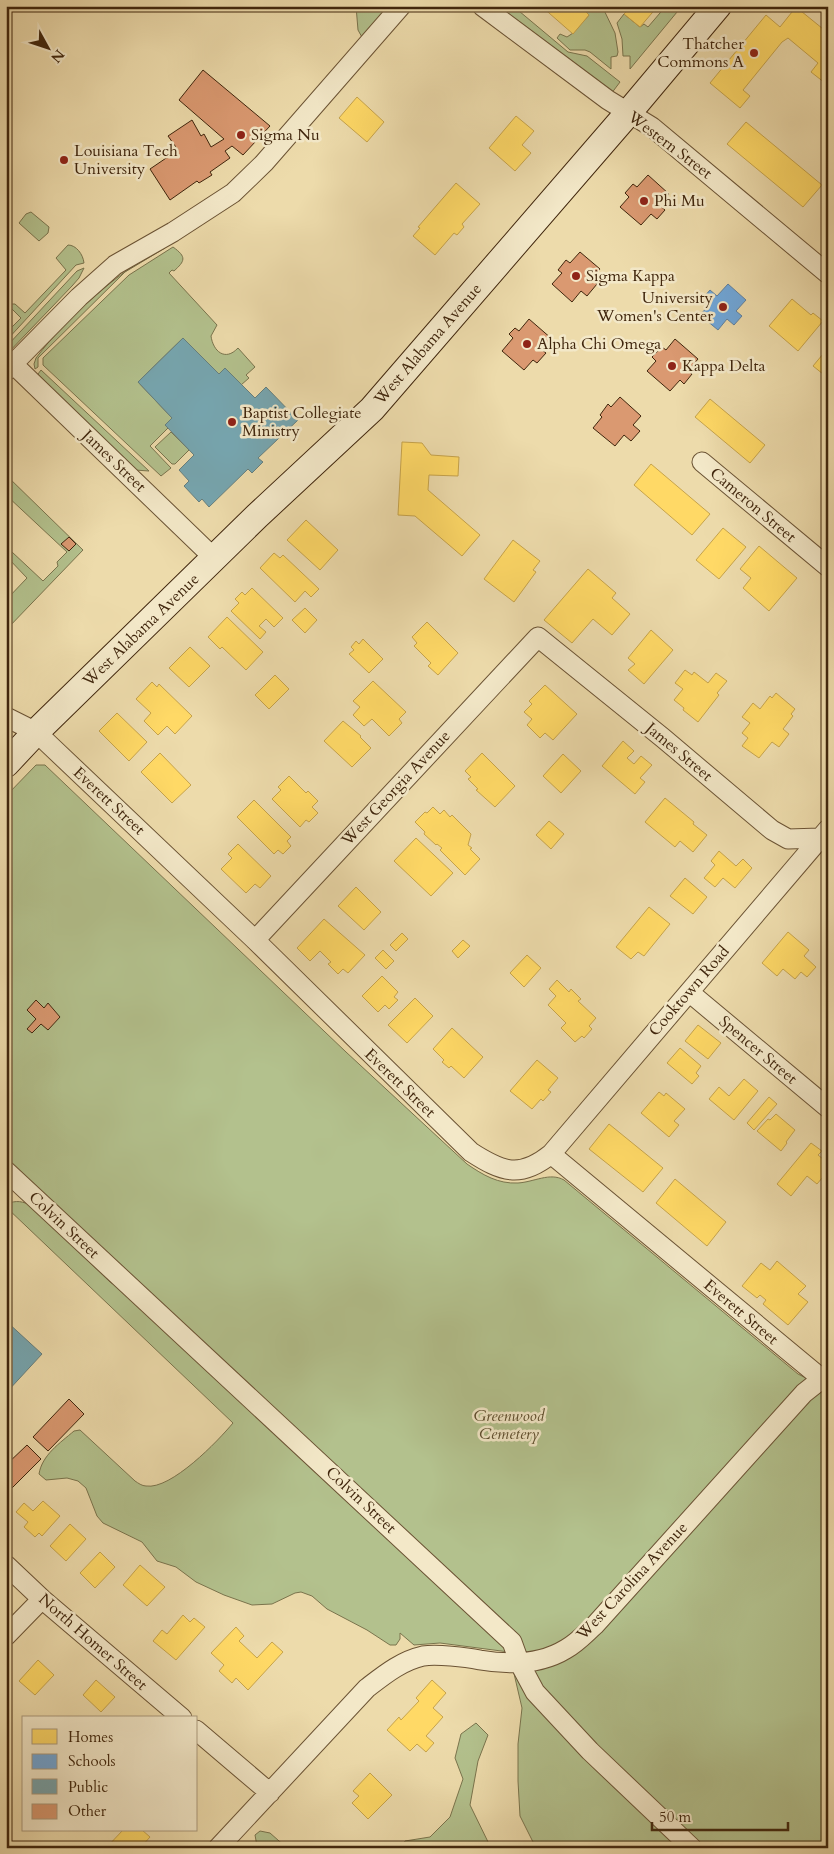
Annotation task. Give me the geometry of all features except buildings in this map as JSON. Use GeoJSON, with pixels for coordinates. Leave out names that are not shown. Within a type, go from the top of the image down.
{"type":"FeatureCollection","features":[{"type":"Feature","properties":{"kind":"main road","name":"West Alabama Avenue"},"geometry":{"type":"LineString","coordinates":[[6,764],[36,732],[214,558],[372,409],[629,112],[718,6]]}},
{"type":"Feature","properties":{"kind":"street"},"geometry":{"type":"LineString","coordinates":[[10,368],[79,297],[115,265],[173,232],[234,193],[264,163],[401,6]]}},
{"type":"Feature","properties":{"kind":"street","name":"Western Street"},"geometry":{"type":"LineString","coordinates":[[482,6],[608,100],[652,127],[828,274]]}},
{"type":"Feature","properties":{"kind":"street","name":"James Street"},"geometry":{"type":"LineString","coordinates":[[10,368],[214,558]]}},
{"type":"Feature","properties":{"kind":"street","name":"Cameron Street"},"geometry":{"type":"LineString","coordinates":[[702,462],[828,568]]}},
{"type":"Feature","properties":{"kind":"street","name":"James Street"},"geometry":{"type":"LineString","coordinates":[[538,638],[663,738],[772,830],[788,839],[825,837]]}},
{"type":"Feature","properties":{"kind":"street","name":"West Georgia Avenue"},"geometry":{"type":"LineString","coordinates":[[254,940],[538,638]]}},
{"type":"Feature","properties":{"kind":"street","name":"Everett Street"},"geometry":{"type":"LineString","coordinates":[[6,717],[36,732],[254,940],[471,1152],[491,1165],[510,1170],[527,1168],[551,1154],[824,1376]]}},
{"type":"Feature","properties":{"kind":"street","name":"Cooktown Road"},"geometry":{"type":"LineString","coordinates":[[551,1154],[689,992],[825,837]]}},
{"type":"Feature","properties":{"kind":"street","name":"Spencer Street"},"geometry":{"type":"LineString","coordinates":[[689,992],[828,1108]]}},
{"type":"Feature","properties":{"kind":"street","name":"Colvin Street"},"geometry":{"type":"LineString","coordinates":[[7,1172],[497,1627],[512,1642],[520,1664],[535,1692],[578,1738],[692,1848]]}},
{"type":"Feature","properties":{"kind":"street","name":"West Carolina Avenue"},"geometry":{"type":"LineString","coordinates":[[218,1848],[367,1688],[392,1669],[407,1661],[425,1656],[465,1657],[520,1664],[565,1650],[595,1625],[804,1392],[824,1376]]}},
{"type":"Feature","properties":{"kind":"street","name":"North Homer Street"},"geometry":{"type":"LineString","coordinates":[[6,1565],[42,1599],[180,1716]]}},
{"type":"Feature","properties":{"kind":"street"},"geometry":{"type":"LineString","coordinates":[[6,1636],[42,1599]]}},
{"type":"Feature","properties":{"kind":"street"},"geometry":{"type":"LineString","coordinates":[[198,1732],[270,1793]]}},
{"type":"Feature","properties":{"kind":"green space"},"geometry":{"type":"Polygon","coordinates":[[[356,6],[387,6],[363,39],[358,30],[356,6]]]}},
{"type":"Feature","properties":{"kind":"green space"},"geometry":{"type":"Polygon","coordinates":[[[494,6],[513,6],[568,52],[587,56],[620,82],[611,94],[494,6]]]}},
{"type":"Feature","properties":{"kind":"green space"},"geometry":{"type":"Polygon","coordinates":[[[588,6],[602,6],[615,33],[618,52],[617,56],[611,57],[611,69],[590,52],[570,50],[557,38],[560,34],[567,37],[573,33],[589,15],[586,12],[590,8],[588,6]]]}},
{"type":"Feature","properties":{"kind":"green space"},"geometry":{"type":"Polygon","coordinates":[[[666,6],[682,6],[630,69],[630,56],[623,56],[622,39],[617,23],[624,14],[640,27],[644,24],[648,27],[666,6]]]}},
{"type":"Feature","properties":{"kind":"green space"},"geometry":{"type":"Polygon","coordinates":[[[31,212],[49,227],[48,233],[39,241],[19,223],[26,214],[31,212]]]}},
{"type":"Feature","properties":{"kind":"green space"},"geometry":{"type":"Polygon","coordinates":[[[68,245],[79,251],[84,263],[76,265],[6,341],[6,333],[21,318],[10,307],[11,304],[15,304],[25,313],[66,270],[56,258],[68,245]]]}},
{"type":"Feature","properties":{"kind":"green space"},"geometry":{"type":"Polygon","coordinates":[[[161,247],[165,248],[125,272],[38,358],[38,367],[35,369],[36,358],[78,311],[110,283],[126,271],[161,247]]]}},
{"type":"Feature","properties":{"kind":"green space"},"geometry":{"type":"Polygon","coordinates":[[[173,247],[181,254],[183,259],[178,268],[169,273],[217,325],[211,336],[214,346],[220,353],[224,354],[229,354],[238,348],[255,367],[246,375],[249,378],[241,385],[225,368],[219,374],[183,338],[138,382],[172,418],[168,428],[150,446],[171,468],[161,476],[43,365],[43,358],[129,275],[173,247]]]}},
{"type":"Feature","properties":{"kind":"green space"},"geometry":{"type":"Polygon","coordinates":[[[84,268],[72,286],[6,355],[6,347],[77,271],[84,268]]]}},
{"type":"Feature","properties":{"kind":"green space"},"geometry":{"type":"Polygon","coordinates":[[[41,370],[149,471],[135,470],[42,380],[38,374],[41,370]]]}},
{"type":"Feature","properties":{"kind":"green space"},"geometry":{"type":"Polygon","coordinates":[[[171,432],[189,450],[175,464],[172,464],[155,447],[171,432]]]}},
{"type":"Feature","properties":{"kind":"green space"},"geometry":{"type":"Polygon","coordinates":[[[6,475],[83,550],[6,630],[6,600],[27,578],[7,557],[12,552],[43,581],[58,566],[57,562],[67,552],[6,495],[6,475]]]}},
{"type":"Feature","properties":{"kind":"green space","name":"Greenwood Cemetery"},"geometry":{"type":"Polygon","coordinates":[[[36,765],[45,765],[346,1052],[467,1164],[485,1175],[504,1182],[518,1183],[553,1177],[564,1180],[798,1374],[828,1389],[828,1848],[536,1848],[520,1816],[518,1744],[522,1708],[509,1652],[440,1643],[414,1645],[400,1633],[400,1639],[396,1645],[390,1645],[367,1630],[327,1609],[312,1596],[301,1592],[272,1604],[252,1605],[224,1595],[196,1582],[176,1567],[157,1561],[142,1542],[103,1523],[97,1516],[86,1488],[78,1481],[67,1478],[46,1480],[39,1474],[44,1461],[52,1450],[74,1431],[80,1430],[135,1481],[145,1486],[156,1485],[181,1473],[217,1441],[233,1423],[6,1207],[6,1204],[16,1202],[32,1206],[110,1282],[121,1289],[149,1297],[6,1161],[6,796],[36,765]]]}},
{"type":"Feature","properties":{"kind":"green space"},"geometry":{"type":"Polygon","coordinates":[[[476,1723],[488,1735],[478,1761],[470,1805],[491,1848],[400,1848],[405,1841],[430,1837],[450,1817],[463,1779],[455,1758],[461,1734],[476,1723]]]}},
{"type":"Feature","properties":{"kind":"green space"},"geometry":{"type":"Polygon","coordinates":[[[260,1831],[270,1833],[287,1848],[260,1848],[257,1846],[255,1835],[260,1831]]]}},
{"type":"Feature","properties":{"kind":"place","name":"Thatcher Commons A"},"geometry":{"type":"Point","coordinates":[754,53]}},
{"type":"Feature","properties":{"kind":"place","name":"Sigma Nu"},"geometry":{"type":"Point","coordinates":[241,135]}},
{"type":"Feature","properties":{"kind":"place","name":"Louisiana Tech University"},"geometry":{"type":"Point","coordinates":[64,160]}},
{"type":"Feature","properties":{"kind":"place","name":"Phi Mu"},"geometry":{"type":"Point","coordinates":[644,201]}},
{"type":"Feature","properties":{"kind":"place","name":"Sigma Kappa"},"geometry":{"type":"Point","coordinates":[576,276]}},
{"type":"Feature","properties":{"kind":"place","name":"University Women's Center"},"geometry":{"type":"Point","coordinates":[723,307]}},
{"type":"Feature","properties":{"kind":"place","name":"Alpha Chi Omega"},"geometry":{"type":"Point","coordinates":[527,344]}},
{"type":"Feature","properties":{"kind":"place","name":"Kappa Delta"},"geometry":{"type":"Point","coordinates":[672,366]}},
{"type":"Feature","properties":{"kind":"place","name":"Baptist Collegiate Ministry"},"geometry":{"type":"Point","coordinates":[232,422]}}]}
